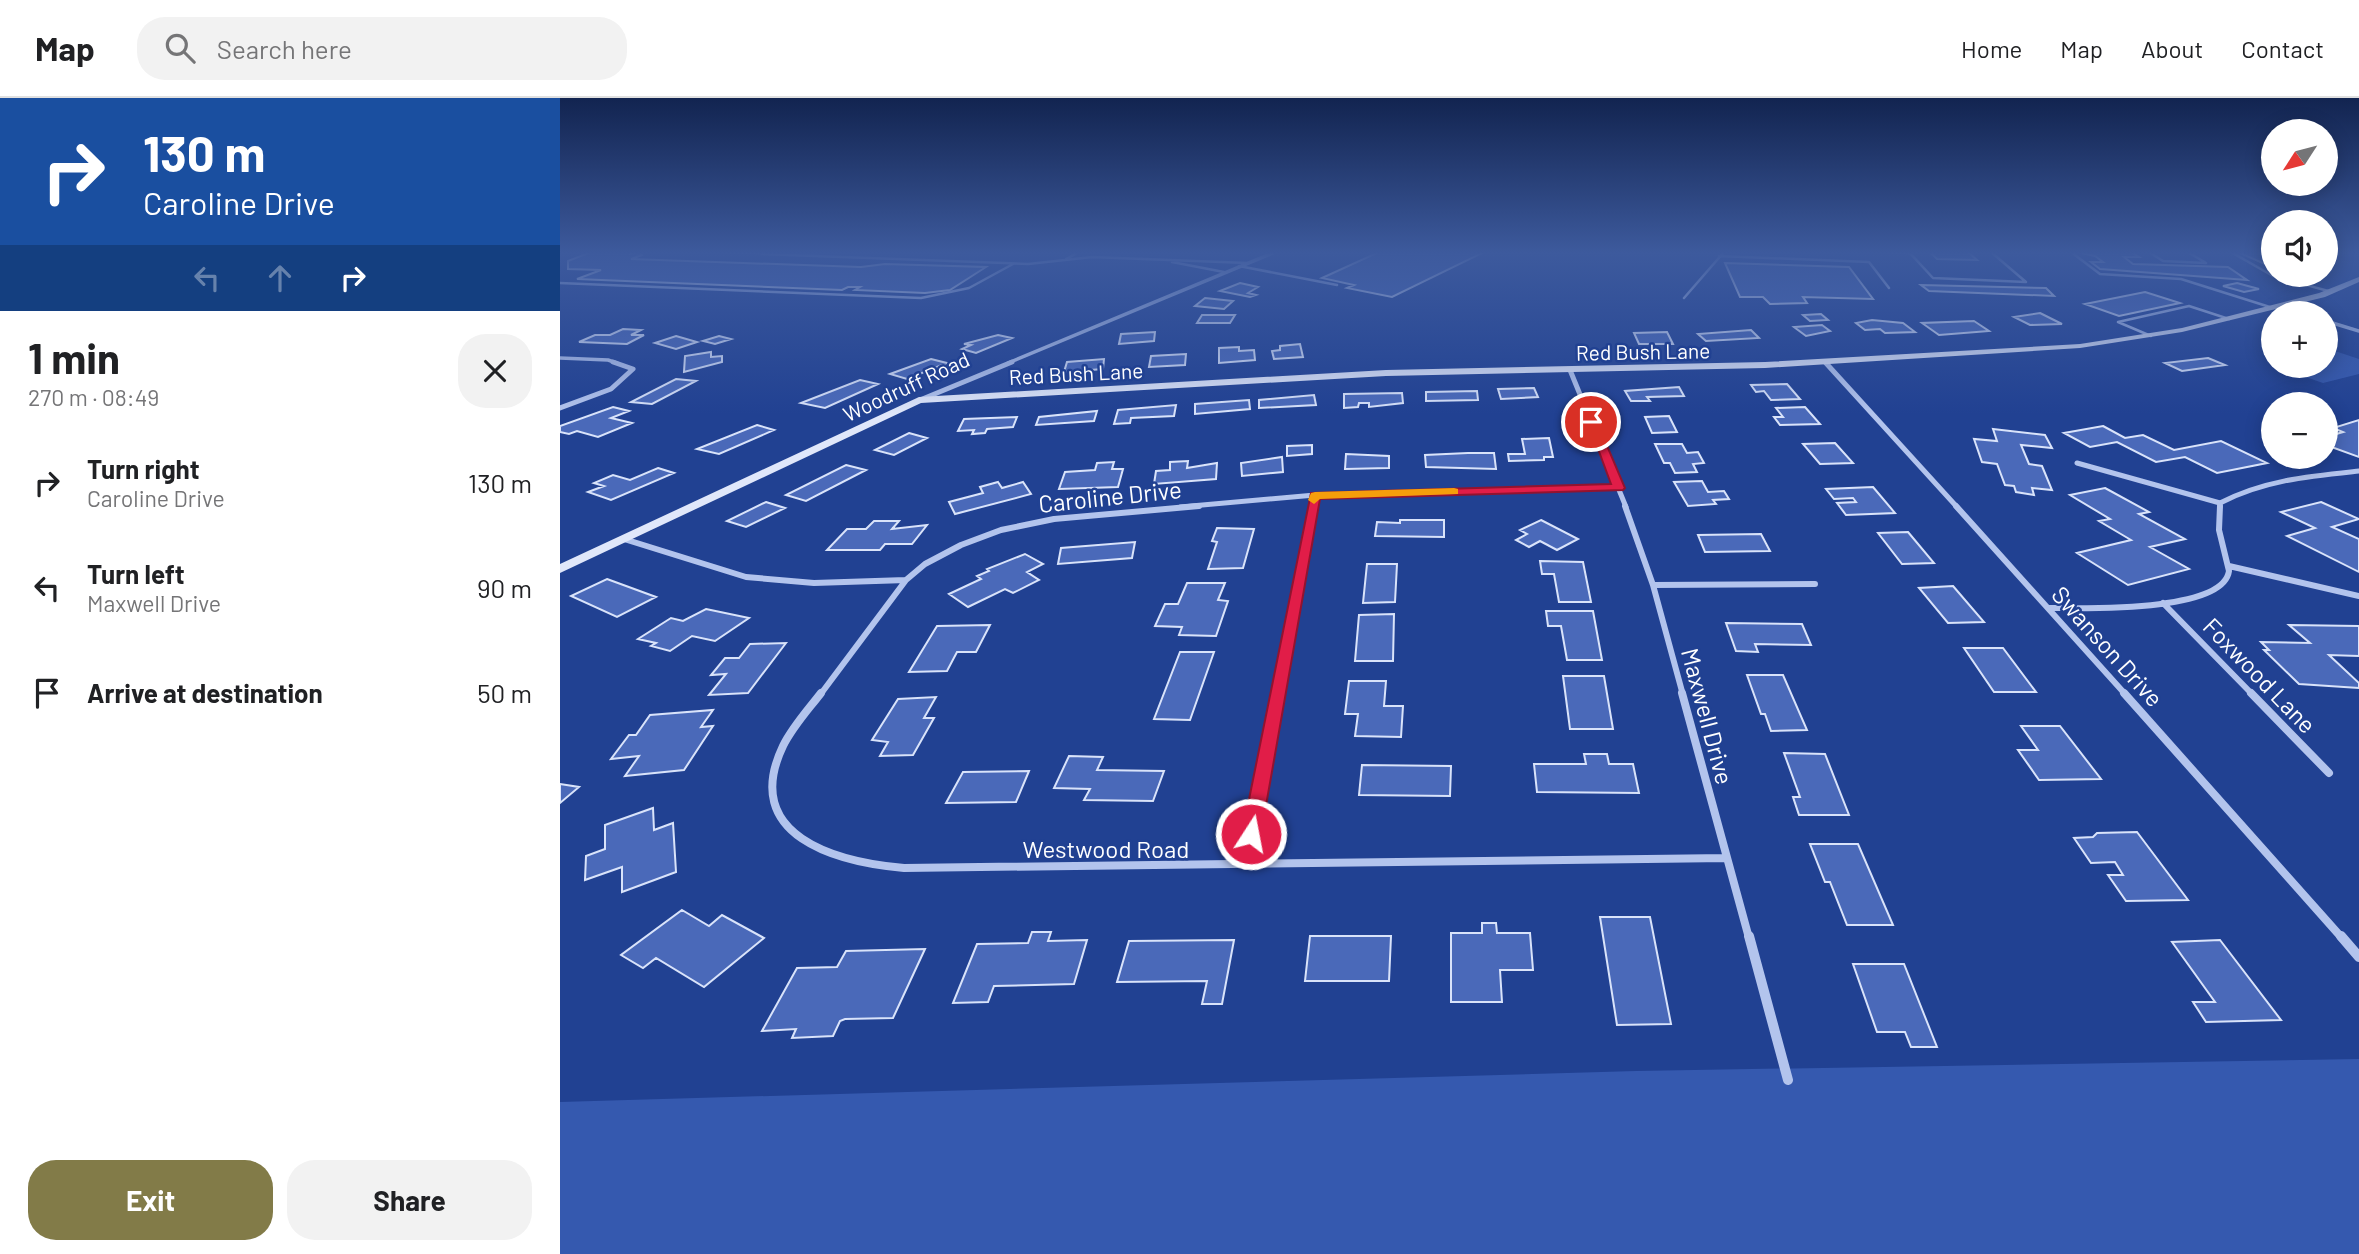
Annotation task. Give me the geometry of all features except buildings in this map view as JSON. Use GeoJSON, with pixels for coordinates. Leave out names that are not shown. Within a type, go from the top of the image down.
{"type":"FeatureCollection","features":[{"type":"Feature","properties":{"kind":"street","name":"Woodruff Road"},"geometry":{"type":"LineString","coordinates":[[560,569],[919,400],[1143,306]]}},
{"type":"Feature","properties":{"kind":"street","name":"Red Bush Lane"},"geometry":{"type":"LineString","coordinates":[[919,400],[1386,373],[1825,362],[2080,346],[2152,337],[2261,310]]}},
{"type":"Feature","properties":{"kind":"street"},"geometry":{"type":"LineString","coordinates":[[2338,325],[2359,331]]}},
{"type":"Feature","properties":{"kind":"street"},"geometry":{"type":"LineString","coordinates":[[560,358],[608,360],[633,369],[629,376],[619,383],[560,408]]}},
{"type":"Feature","properties":{"kind":"street","name":"Swanson Drive"},"geometry":{"type":"LineString","coordinates":[[1825,362],[2049,608],[2359,957]]}},
{"type":"Feature","properties":{"kind":"street","name":"Maxwell Drive"},"geometry":{"type":"LineString","coordinates":[[1570,370],[1619,488],[1653,585],[1788,1080]]}},
{"type":"Feature","properties":{"kind":"street"},"geometry":{"type":"LineString","coordinates":[[2077,463],[2220,503],[2232,495],[2267,484],[2359,471]]}},
{"type":"Feature","properties":{"kind":"street","name":"Caroline Drive"},"geometry":{"type":"LineString","coordinates":[[906,580],[925,565],[961,545],[1027,524],[1315,495],[1619,488]]}},
{"type":"Feature","properties":{"kind":"street"},"geometry":{"type":"LineString","coordinates":[[1245,866],[1315,495]]}},
{"type":"Feature","properties":{"kind":"street"},"geometry":{"type":"LineString","coordinates":[[2220,503],[2219,532],[2229,566],[2359,596]]}},
{"type":"Feature","properties":{"kind":"street"},"geometry":{"type":"LineString","coordinates":[[624,539],[746,577],[814,583],[906,580]]}},
{"type":"Feature","properties":{"kind":"street","name":"Foxwood Lane"},"geometry":{"type":"LineString","coordinates":[[2049,608],[2193,600],[2218,590],[2225,583],[2229,566]]}},
{"type":"Feature","properties":{"kind":"street","name":"Westwood Road"},"geometry":{"type":"LineString","coordinates":[[906,580],[780,752],[775,770],[774,791],[778,810],[789,829],[806,845],[850,863],[904,868],[1245,866],[1727,858]]}},
{"type":"Feature","properties":{"kind":"street"},"geometry":{"type":"LineString","coordinates":[[1653,585],[1815,584]]}},
{"type":"Feature","properties":{"kind":"street","name":"Foxwood Lane"},"geometry":{"type":"LineString","coordinates":[[2163,603],[2329,773]]}},
{"type":"Feature","properties":{"kind":"lane"},"geometry":{"type":"LineString","coordinates":[[2152,337],[2118,322],[2189,306],[2229,318]]}},
{"type":"Feature","properties":{"kind":"shaded area"},"geometry":{"type":"Polygon","coordinates":[[[2338,352],[2359,359],[2359,374],[2323,383],[2309,378],[2338,378],[2338,352]]]}},
{"type":"Feature","properties":{"kind":"shaded area"},"geometry":{"type":"Polygon","coordinates":[[[2359,1059],[2359,1254],[560,1254],[560,1102],[1636,1071],[2359,1059]]]}},
{"type":"Feature","properties":{"kind":"slow traffic"},"geometry":{"type":"LineString","coordinates":[[1314,500],[1315,495],[1454,492]]}},
{"type":"Feature","properties":{"kind":"route"},"geometry":{"type":"LineString","coordinates":[[1251,834],[1315,495],[1619,488],[1591,422]]}}]}
